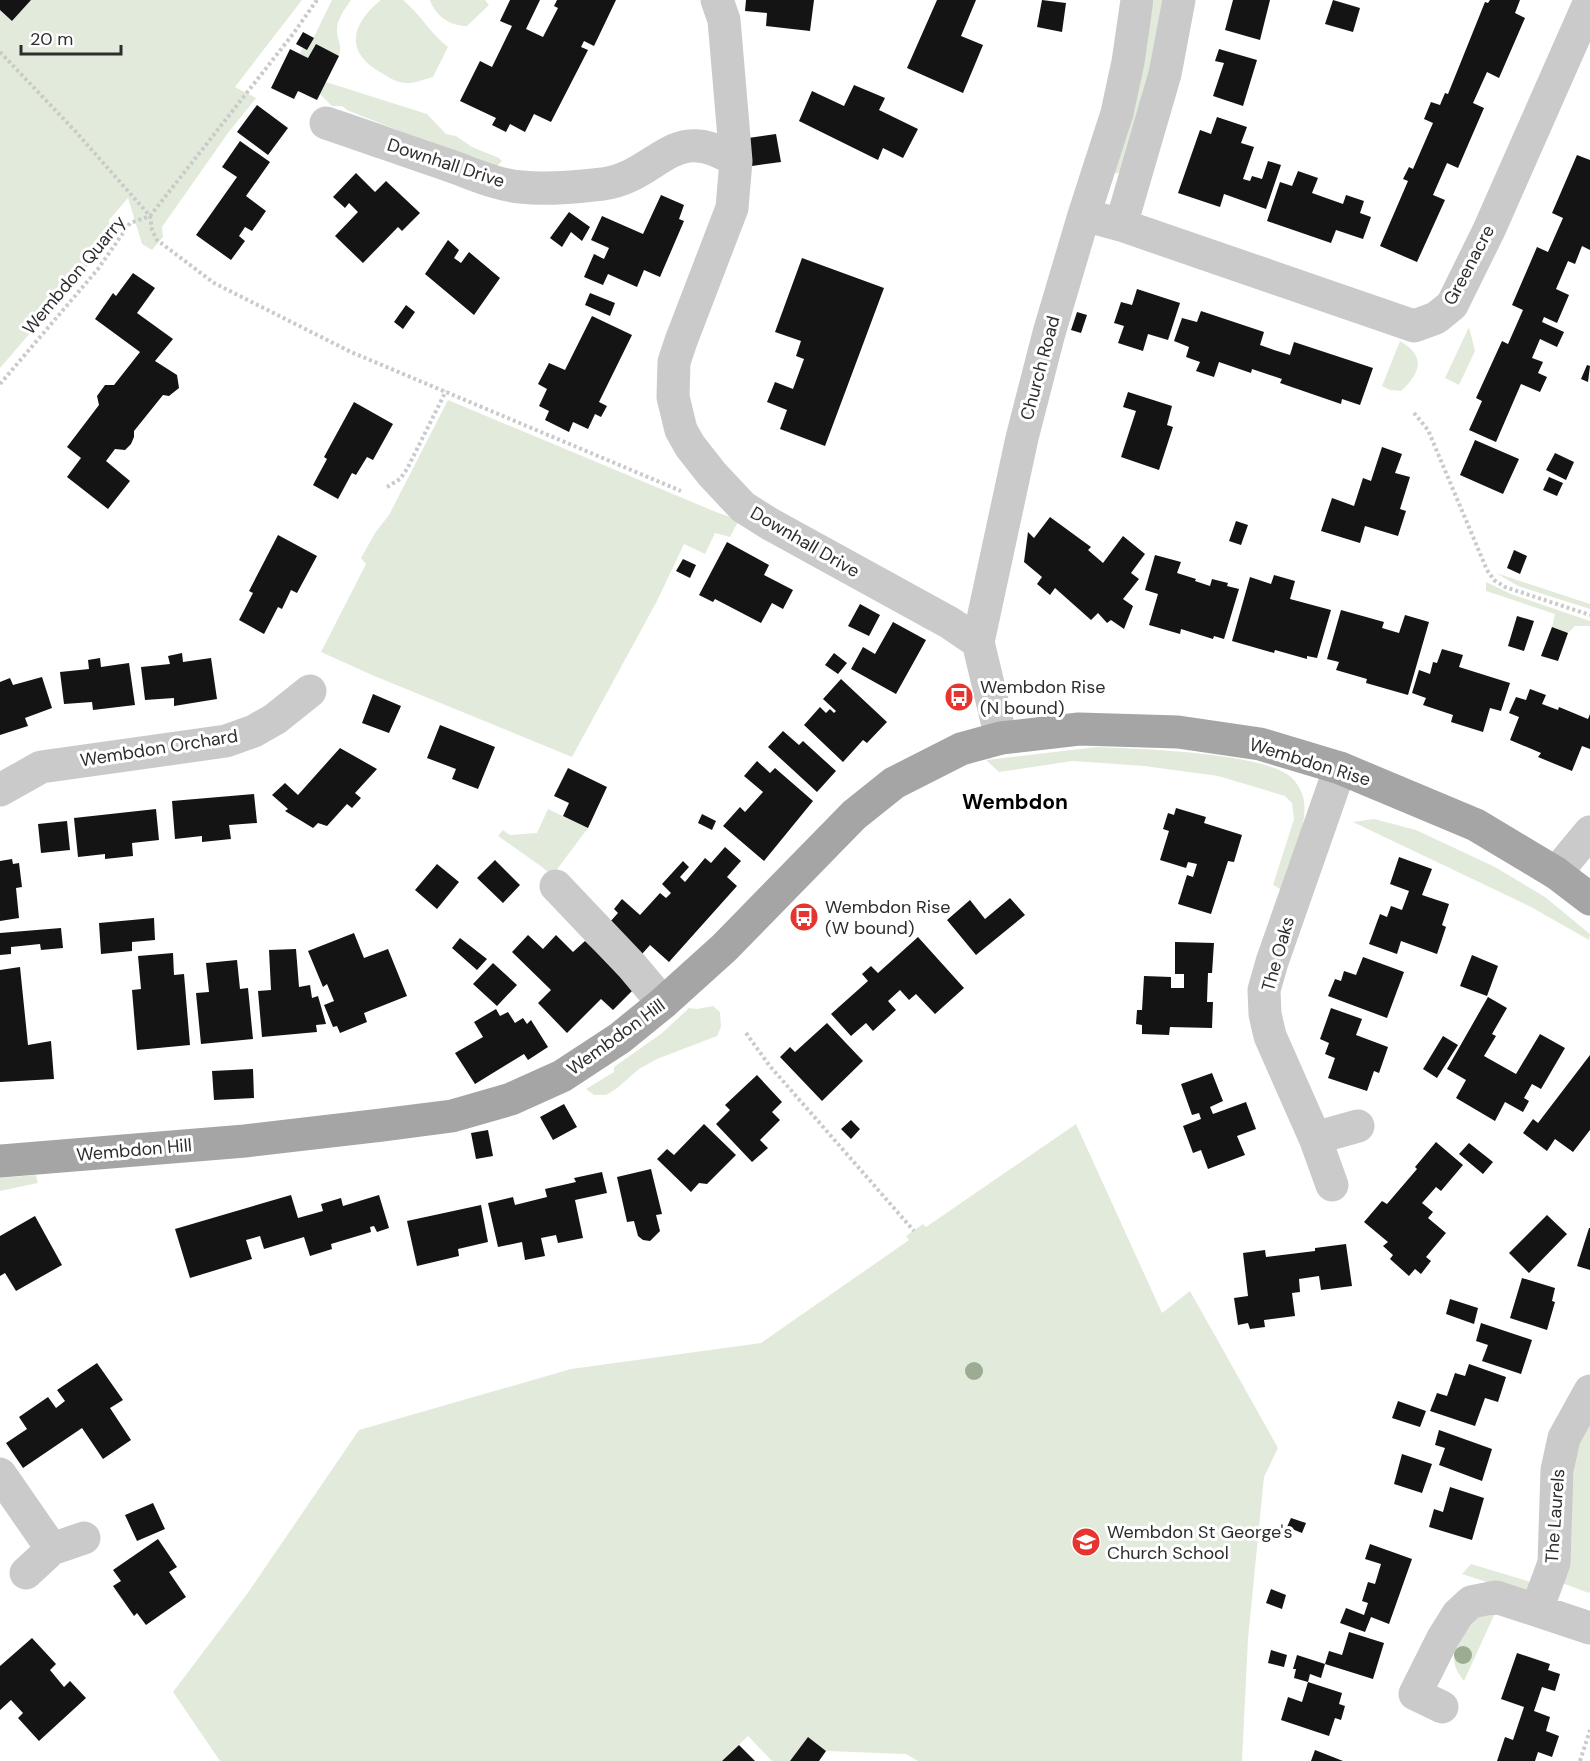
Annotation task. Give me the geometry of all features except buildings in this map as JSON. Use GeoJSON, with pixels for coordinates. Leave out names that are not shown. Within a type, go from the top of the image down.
{"type":"FeatureCollection","features":[{"type":"Feature","properties":{"kind":"main road","name":"Wembdon Rise"},"geometry":{"type":"LineString","coordinates":[[1001,738],[1079,729],[1178,732],[1260,744],[1340,768],[1476,825],[1556,873],[1590,899]]}},
{"type":"Feature","properties":{"kind":"main road","name":"Wembdon Hill"},"geometry":{"type":"LineString","coordinates":[[0,1161],[245,1140],[452,1116],[510,1099],[562,1076],[621,1038],[724,948],[854,815],[894,783],[961,749],[1001,738]]}},
{"type":"Feature","properties":{"kind":"street","name":"Downhall Drive"},"geometry":{"type":"LineString","coordinates":[[717,0],[724,20],[736,161],[732,208],[674,362],[673,397],[681,430],[690,446],[712,474],[742,507],[950,623],[978,642]]}},
{"type":"Feature","properties":{"kind":"street","name":"Church Road"},"geometry":{"type":"LineString","coordinates":[[1001,738],[978,642],[1022,438],[1049,333],[1117,113],[1128,62],[1137,0]]}},
{"type":"Feature","properties":{"kind":"street"},"geometry":{"type":"LineString","coordinates":[[1121,225],[1165,74],[1179,0]]}},
{"type":"Feature","properties":{"kind":"street","name":"Greenacre"},"geometry":{"type":"LineString","coordinates":[[1084,215],[1121,225],[1414,326],[1436,318],[1452,305],[1489,230],[1590,1]]}},
{"type":"Feature","properties":{"kind":"street","name":"Downhall Drive"},"geometry":{"type":"LineString","coordinates":[[326,123],[489,179],[519,187],[548,188],[624,180],[641,172],[659,158],[685,146],[702,145],[720,151],[736,161]]}},
{"type":"Feature","properties":{"kind":"street","name":"Wembdon Orchard"},"geometry":{"type":"LineString","coordinates":[[0,790],[41,767],[226,741],[254,731],[275,719],[310,691]]}},
{"type":"Feature","properties":{"kind":"street","name":"The Oaks"},"geometry":{"type":"LineString","coordinates":[[1332,1185],[1316,1138],[1270,1036],[1265,1014],[1264,990],[1340,768]]}},
{"type":"Feature","properties":{"kind":"street"},"geometry":{"type":"LineString","coordinates":[[1556,873],[1590,832]]}},
{"type":"Feature","properties":{"kind":"street"},"geometry":{"type":"LineString","coordinates":[[556,886],[632,966],[663,1003]]}},
{"type":"Feature","properties":{"kind":"street"},"geometry":{"type":"LineString","coordinates":[[1316,1138],[1358,1126]]}},
{"type":"Feature","properties":{"kind":"street","name":"The Laurels"},"geometry":{"type":"LineString","coordinates":[[1537,1610],[1554,1563],[1557,1470],[1564,1438],[1590,1391]]}},
{"type":"Feature","properties":{"kind":"street"},"geometry":{"type":"LineString","coordinates":[[0,1474],[52,1549]]}},
{"type":"Feature","properties":{"kind":"street"},"geometry":{"type":"LineString","coordinates":[[26,1573],[52,1549],[84,1538]]}},
{"type":"Feature","properties":{"kind":"street"},"geometry":{"type":"LineString","coordinates":[[1442,1707],[1415,1694],[1443,1638],[1458,1614],[1471,1602],[1496,1597],[1590,1628]]}},
{"type":"Feature","properties":{"kind":"path"},"geometry":{"type":"LineString","coordinates":[[150,216],[293,34],[317,0]]}},
{"type":"Feature","properties":{"kind":"path"},"geometry":{"type":"LineString","coordinates":[[0,52],[76,132],[150,216],[152,230],[157,240],[214,283],[351,352],[688,493]]}},
{"type":"Feature","properties":{"kind":"path","name":"Wembdon Quarry"},"geometry":{"type":"LineString","coordinates":[[0,384],[98,269],[130,223],[150,216]]}},
{"type":"Feature","properties":{"kind":"path"},"geometry":{"type":"LineString","coordinates":[[387,487],[400,479],[407,469],[446,391]]}},
{"type":"Feature","properties":{"kind":"path"},"geometry":{"type":"LineString","coordinates":[[1414,413],[1428,430],[1487,570],[1494,580],[1505,587],[1590,615]]}},
{"type":"Feature","properties":{"kind":"path"},"geometry":{"type":"LineString","coordinates":[[746,1033],[769,1065],[914,1231]]}},
{"type":"Feature","properties":{"kind":"path"},"geometry":{"type":"LineString","coordinates":[[1580,1761],[1590,1730]]}},
{"type":"Feature","properties":{"kind":"green space"},"geometry":{"type":"Polygon","coordinates":[[[31,0],[302,0],[235,87],[256,98],[228,133],[162,227],[163,237],[152,250],[142,244],[128,198],[109,220],[111,239],[0,368],[0,10],[12,21],[31,0]]]}},
{"type":"Feature","properties":{"kind":"green space"},"geometry":{"type":"Polygon","coordinates":[[[332,0],[351,0],[338,23],[339,56],[316,44],[308,58],[300,54],[303,47],[308,49],[332,0]]]}},
{"type":"Feature","properties":{"kind":"green space"},"geometry":{"type":"Polygon","coordinates":[[[381,0],[403,0],[448,47],[433,77],[405,83],[390,78],[365,61],[356,43],[356,34],[359,25],[381,0]]]}},
{"type":"Feature","properties":{"kind":"green space"},"geometry":{"type":"Polygon","coordinates":[[[430,0],[485,0],[489,5],[467,26],[461,26],[439,15],[430,0]]]}},
{"type":"Feature","properties":{"kind":"green space"},"geometry":{"type":"Polygon","coordinates":[[[1154,0],[1168,0],[1164,20],[1121,171],[1116,174],[1113,166],[1147,37],[1154,0]]]}},
{"type":"Feature","properties":{"kind":"green space"},"geometry":{"type":"Polygon","coordinates":[[[326,82],[427,114],[446,134],[456,136],[472,147],[502,161],[494,169],[342,106],[332,106],[320,94],[326,82]]]}},
{"type":"Feature","properties":{"kind":"green space"},"geometry":{"type":"Polygon","coordinates":[[[1469,327],[1475,351],[1459,385],[1445,378],[1469,327]]]}},
{"type":"Feature","properties":{"kind":"green space"},"geometry":{"type":"Polygon","coordinates":[[[1400,341],[1414,353],[1418,365],[1413,378],[1401,391],[1390,390],[1382,386],[1400,341]]]}},
{"type":"Feature","properties":{"kind":"green space"},"geometry":{"type":"Polygon","coordinates":[[[448,400],[739,520],[730,537],[715,533],[705,554],[684,544],[657,601],[572,757],[321,652],[366,564],[361,558],[375,533],[389,515],[448,400]]]}},
{"type":"Feature","properties":{"kind":"green space"},"geometry":{"type":"Polygon","coordinates":[[[1496,573],[1590,604],[1590,609],[1518,586],[1496,573]]]}},
{"type":"Feature","properties":{"kind":"green space"},"geometry":{"type":"Polygon","coordinates":[[[1486,582],[1511,594],[1590,621],[1590,626],[1575,626],[1568,633],[1552,627],[1555,614],[1486,591],[1486,582]]]}},
{"type":"Feature","properties":{"kind":"green space"},"geometry":{"type":"Polygon","coordinates":[[[1097,747],[1228,757],[1254,762],[1291,777],[1301,791],[1305,810],[1298,846],[1282,890],[1273,885],[1294,819],[1292,803],[1285,796],[1218,776],[1144,766],[1073,761],[999,772],[986,760],[1097,747]]]}},
{"type":"Feature","properties":{"kind":"green space"},"geometry":{"type":"Polygon","coordinates":[[[548,809],[588,828],[552,876],[498,836],[503,830],[510,835],[537,833],[548,809]]]}},
{"type":"Feature","properties":{"kind":"green space"},"geometry":{"type":"Polygon","coordinates":[[[1374,819],[1416,830],[1495,867],[1545,897],[1590,934],[1589,940],[1531,907],[1353,822],[1374,819]]]}},
{"type":"Feature","properties":{"kind":"green space"},"geometry":{"type":"Polygon","coordinates":[[[713,1006],[720,1012],[721,1027],[717,1036],[657,1059],[639,1069],[606,1095],[594,1095],[586,1089],[614,1072],[614,1067],[662,1033],[689,1008],[713,1006]]]}},
{"type":"Feature","properties":{"kind":"green space"},"geometry":{"type":"Polygon","coordinates":[[[1076,1124],[1162,1313],[1190,1291],[1278,1448],[1264,1477],[1248,1639],[1242,1761],[918,1761],[906,1754],[826,1751],[808,1737],[790,1761],[772,1761],[748,1736],[722,1761],[220,1761],[173,1692],[247,1594],[359,1430],[571,1369],[761,1343],[909,1240],[906,1236],[923,1224],[926,1227],[1076,1124]]]}},
{"type":"Feature","properties":{"kind":"green space"},"geometry":{"type":"Polygon","coordinates":[[[36,1175],[38,1183],[0,1191],[0,1178],[36,1175]]]}},
{"type":"Feature","properties":{"kind":"green space"},"geometry":{"type":"Polygon","coordinates":[[[1590,1423],[1589,1593],[1562,1583],[1576,1448],[1590,1423]]]}},
{"type":"Feature","properties":{"kind":"green space"},"geometry":{"type":"Polygon","coordinates":[[[1471,1564],[1531,1582],[1524,1594],[1462,1574],[1471,1564]]]}},
{"type":"Feature","properties":{"kind":"green space"},"geometry":{"type":"Polygon","coordinates":[[[1496,1611],[1464,1681],[1454,1663],[1456,1648],[1476,1616],[1496,1611]]]}},
{"type":"Feature","properties":{"kind":"place","name":"Wembdon Rise (N bound)"},"geometry":{"type":"Point","coordinates":[959,697]}},
{"type":"Feature","properties":{"kind":"place","name":"Wembdon Rise (W bound)"},"geometry":{"type":"Point","coordinates":[804,917]}},
{"type":"Feature","properties":{"kind":"place","name":"Wembdon St George's Church School"},"geometry":{"type":"Point","coordinates":[1086,1542]}},
{"type":"Feature","properties":{"kind":"district","name":"Wembdon"},"geometry":{"type":"Point","coordinates":[1015,802]}}]}
